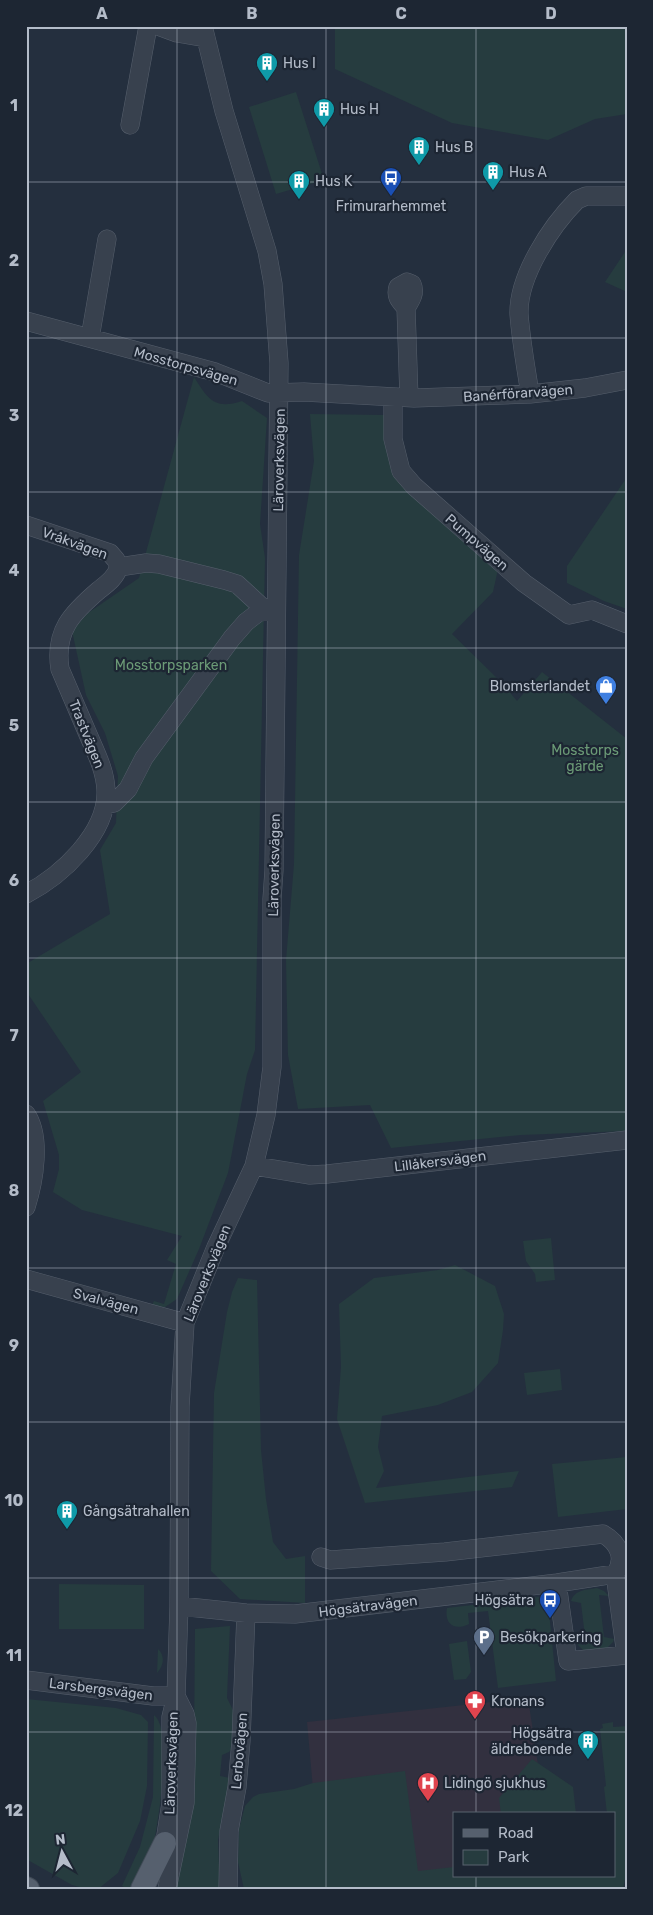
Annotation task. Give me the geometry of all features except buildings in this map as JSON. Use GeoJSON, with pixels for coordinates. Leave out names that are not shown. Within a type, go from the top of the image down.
{"type":"FeatureCollection","features":[{"type":"Feature","properties":{"kind":"main road"},"geometry":{"type":"LineString","coordinates":[[142,1889],[165,1843]]}},
{"type":"Feature","properties":{"kind":"street"},"geometry":{"type":"LineString","coordinates":[[130,125],[148,26]]}},
{"type":"Feature","properties":{"kind":"street"},"geometry":{"type":"LineString","coordinates":[[158,26],[177,33],[205,32]]}},
{"type":"Feature","properties":{"kind":"street","name":"Läroverksvägen"},"geometry":{"type":"LineString","coordinates":[[154,1889],[165,1843],[171,1803],[171,1717],[176,1696],[179,1606],[180,1406],[185,1323],[216,1247],[254,1166],[266,1115],[272,1067],[272,899],[274,870],[280,392],[273,284],[266,251],[224,112],[205,32]]}},
{"type":"Feature","properties":{"kind":"street"},"geometry":{"type":"LineString","coordinates":[[530,394],[519,313],[523,288],[534,258],[577,200],[586,196],[627,196]]}},
{"type":"Feature","properties":{"kind":"street"},"geometry":{"type":"LineString","coordinates":[[90,338],[107,239]]}},
{"type":"Feature","properties":{"kind":"street"},"geometry":{"type":"LineString","coordinates":[[401,398],[406,308]]}},
{"type":"Feature","properties":{"kind":"street","name":"Mosstorpsvägen"},"geometry":{"type":"LineString","coordinates":[[26,321],[214,372],[268,393],[280,392]]}},
{"type":"Feature","properties":{"kind":"street","name":"Banérförarvägen"},"geometry":{"type":"LineString","coordinates":[[280,392],[401,398],[530,394],[585,388],[627,380]]}},
{"type":"Feature","properties":{"kind":"street","name":"Pumpvägen"},"geometry":{"type":"LineString","coordinates":[[401,398],[393,439],[401,471],[414,486],[524,583],[569,615],[592,610],[627,624]]}},
{"type":"Feature","properties":{"kind":"street","name":"Vråkvägen"},"geometry":{"type":"LineString","coordinates":[[26,525],[110,553],[119,567]]}},
{"type":"Feature","properties":{"kind":"street"},"geometry":{"type":"LineString","coordinates":[[119,567],[146,563],[159,564],[224,580],[237,584],[262,607],[276,610]]}},
{"type":"Feature","properties":{"kind":"street","name":"Trastvägen"},"geometry":{"type":"LineString","coordinates":[[26,894],[57,875],[74,859],[89,839],[105,805],[106,790],[103,769],[60,669],[58,654],[61,633],[68,621],[84,603],[116,576],[119,567]]}},
{"type":"Feature","properties":{"kind":"street"},"geometry":{"type":"LineString","coordinates":[[105,805],[114,803],[128,789],[144,758],[232,638],[246,622],[259,612],[276,610]]}},
{"type":"Feature","properties":{"kind":"street"},"geometry":{"type":"LineString","coordinates":[[26,1114],[30,1120],[36,1156],[32,1190],[26,1207]]}},
{"type":"Feature","properties":{"kind":"street","name":"Lillåkersvägen"},"geometry":{"type":"LineString","coordinates":[[254,1166],[310,1175],[327,1174],[627,1140]]}},
{"type":"Feature","properties":{"kind":"street","name":"Svalvägen"},"geometry":{"type":"LineString","coordinates":[[26,1279],[185,1323]]}},
{"type":"Feature","properties":{"kind":"street"},"geometry":{"type":"LineString","coordinates":[[322,1557],[330,1560],[445,1552],[603,1534],[612,1539],[621,1554],[621,1566],[615,1574],[626,1655],[568,1661],[557,1583]]}},
{"type":"Feature","properties":{"kind":"street","name":"Högsätravägen"},"geometry":{"type":"LineString","coordinates":[[179,1606],[246,1613],[295,1614],[557,1583],[615,1574]]}},
{"type":"Feature","properties":{"kind":"street","name":"Lerbovägen"},"geometry":{"type":"LineString","coordinates":[[228,1889],[229,1831],[237,1787],[241,1742],[246,1613]]}},
{"type":"Feature","properties":{"kind":"street","name":"Larsbergsvägen"},"geometry":{"type":"LineString","coordinates":[[26,1680],[153,1696],[176,1696]]}},
{"type":"Feature","properties":{"kind":"street","name":"Läroverksvägen"},"geometry":{"type":"LineString","coordinates":[[167,1889],[182,1823],[186,1783],[187,1723],[185,1714],[176,1696]]}},
{"type":"Feature","properties":{"kind":"shaded area","name":"Lidingö sjukhus"},"geometry":{"type":"Polygon","coordinates":[[[528,1698],[538,1765],[528,1812],[453,1812],[453,1876],[412,1881],[313,1789],[307,1722],[528,1698]]]}},
{"type":"Feature","properties":{"kind":"green space"},"geometry":{"type":"Polygon","coordinates":[[[335,26],[627,26],[627,114],[595,119],[548,140],[452,123],[335,69],[335,26]]]}},
{"type":"Feature","properties":{"kind":"green space"},"geometry":{"type":"Polygon","coordinates":[[[296,92],[324,180],[276,194],[249,107],[296,92]]]}},
{"type":"Feature","properties":{"kind":"green space"},"geometry":{"type":"Polygon","coordinates":[[[627,249],[627,292],[605,282],[627,249]]]}},
{"type":"Feature","properties":{"kind":"green space","name":"Mosstorpsparken"},"geometry":{"type":"Polygon","coordinates":[[[194,377],[203,391],[213,401],[225,404],[242,401],[267,418],[260,524],[265,558],[255,1050],[247,1074],[228,1173],[199,1249],[177,1299],[165,1307],[159,1308],[152,1305],[154,1301],[164,1304],[176,1264],[167,1260],[182,1236],[82,1210],[53,1192],[59,1169],[59,1155],[43,1101],[81,1072],[26,991],[26,964],[110,914],[100,850],[116,823],[118,776],[105,733],[86,695],[72,631],[88,613],[139,578],[194,377]]]}},
{"type":"Feature","properties":{"kind":"green space","name":"Mosstorps gärde"},"geometry":{"type":"Polygon","coordinates":[[[310,414],[384,415],[395,475],[408,493],[498,569],[493,592],[452,634],[501,682],[517,701],[542,672],[627,739],[627,1131],[521,1135],[391,1148],[370,1105],[298,1109],[288,1055],[286,960],[294,864],[299,555],[314,461],[310,414]]]}},
{"type":"Feature","properties":{"kind":"green space"},"geometry":{"type":"Polygon","coordinates":[[[627,477],[627,609],[604,601],[567,583],[567,566],[627,477]]]}},
{"type":"Feature","properties":{"kind":"green space"},"geometry":{"type":"Polygon","coordinates":[[[551,1238],[555,1280],[536,1282],[535,1274],[526,1261],[523,1241],[551,1238]]]}},
{"type":"Feature","properties":{"kind":"green space"},"geometry":{"type":"Polygon","coordinates":[[[455,1265],[495,1286],[504,1314],[498,1363],[472,1392],[438,1405],[382,1416],[378,1447],[384,1471],[376,1488],[519,1471],[512,1487],[365,1503],[337,1419],[341,1367],[339,1304],[374,1278],[438,1270],[455,1265]]]}},
{"type":"Feature","properties":{"kind":"green space"},"geometry":{"type":"Polygon","coordinates":[[[238,1278],[257,1280],[261,1450],[273,1542],[286,1559],[305,1556],[305,1603],[240,1599],[211,1571],[214,1393],[227,1312],[238,1278]]]}},
{"type":"Feature","properties":{"kind":"green space"},"geometry":{"type":"Polygon","coordinates":[[[560,1369],[562,1390],[527,1395],[524,1373],[560,1369]]]}},
{"type":"Feature","properties":{"kind":"green space"},"geometry":{"type":"Polygon","coordinates":[[[627,1457],[627,1509],[558,1517],[552,1464],[627,1457]]]}},
{"type":"Feature","properties":{"kind":"green space"},"geometry":{"type":"Polygon","coordinates":[[[59,1584],[144,1585],[144,1629],[59,1629],[59,1584]]]}},
{"type":"Feature","properties":{"kind":"green space"},"geometry":{"type":"Polygon","coordinates":[[[597,1588],[609,1596],[599,1595],[604,1637],[614,1639],[606,1649],[584,1651],[577,1644],[586,1645],[581,1603],[571,1601],[578,1592],[597,1588]]]}},
{"type":"Feature","properties":{"kind":"green space"},"geometry":{"type":"Polygon","coordinates":[[[538,1597],[548,1602],[556,1681],[498,1688],[488,1611],[468,1613],[469,1624],[459,1627],[452,1625],[447,1619],[447,1608],[538,1597]]]}},
{"type":"Feature","properties":{"kind":"green space"},"geometry":{"type":"Polygon","coordinates":[[[230,1626],[227,1698],[233,1710],[235,1745],[229,1752],[222,1755],[220,1776],[230,1778],[218,1840],[220,1889],[173,1889],[194,1747],[195,1629],[230,1626]]]}},
{"type":"Feature","properties":{"kind":"green space"},"geometry":{"type":"Polygon","coordinates":[[[467,1641],[471,1672],[466,1679],[454,1680],[449,1644],[467,1641]]]}},
{"type":"Feature","properties":{"kind":"green space"},"geometry":{"type":"Polygon","coordinates":[[[158,1649],[163,1661],[157,1673],[158,1649]]]}},
{"type":"Feature","properties":{"kind":"green space"},"geometry":{"type":"Polygon","coordinates":[[[26,1699],[116,1708],[141,1715],[148,1722],[147,1786],[140,1821],[118,1873],[98,1889],[87,1889],[72,1885],[26,1859],[26,1699]]]}},
{"type":"Feature","properties":{"kind":"green space"},"geometry":{"type":"Polygon","coordinates":[[[154,1715],[160,1725],[163,1741],[164,1762],[159,1808],[149,1865],[136,1889],[128,1889],[122,1886],[140,1847],[153,1797],[154,1715]]]}},
{"type":"Feature","properties":{"kind":"green space"},"geometry":{"type":"Polygon","coordinates":[[[613,1722],[613,1727],[627,1726],[627,1871],[623,1889],[244,1889],[238,1862],[239,1829],[245,1806],[253,1797],[259,1794],[294,1789],[313,1783],[405,1771],[418,1871],[453,1867],[453,1878],[616,1878],[616,1812],[607,1812],[600,1729],[603,1728],[602,1724],[613,1722]]]}},
{"type":"Feature","properties":{"kind":"green space"},"geometry":{"type":"Polygon","coordinates":[[[532,1759],[573,1787],[576,1812],[501,1812],[499,1798],[532,1759]]]}},
{"type":"Feature","properties":{"kind":"place","name":"Hus I"},"geometry":{"type":"Point","coordinates":[267,82]}},
{"type":"Feature","properties":{"kind":"place","name":"Hus H"},"geometry":{"type":"Point","coordinates":[324,128]}},
{"type":"Feature","properties":{"kind":"place","name":"Hus B"},"geometry":{"type":"Point","coordinates":[419,166]}},
{"type":"Feature","properties":{"kind":"place","name":"Hus A"},"geometry":{"type":"Point","coordinates":[493,191]}},
{"type":"Feature","properties":{"kind":"place","name":"Frimurarhemmet"},"geometry":{"type":"Point","coordinates":[391,197]}},
{"type":"Feature","properties":{"kind":"place","name":"Hus K"},"geometry":{"type":"Point","coordinates":[299,200]}},
{"type":"Feature","properties":{"kind":"place","name":"Blomsterlandet"},"geometry":{"type":"Point","coordinates":[606,705]}},
{"type":"Feature","properties":{"kind":"place","name":"Gångsätrahallen"},"geometry":{"type":"Point","coordinates":[67,1530]}},
{"type":"Feature","properties":{"kind":"place","name":"Högsätra"},"geometry":{"type":"Point","coordinates":[550,1619]}},
{"type":"Feature","properties":{"kind":"place","name":"Besökparkering"},"geometry":{"type":"Point","coordinates":[484,1656]}},
{"type":"Feature","properties":{"kind":"place","name":"Kronans"},"geometry":{"type":"Point","coordinates":[475,1720]}},
{"type":"Feature","properties":{"kind":"place","name":"Högsätra äldreboende"},"geometry":{"type":"Point","coordinates":[588,1760]}},
{"type":"Feature","properties":{"kind":"place","name":"Lidingö sjukhus"},"geometry":{"type":"Point","coordinates":[428,1802]}}]}
